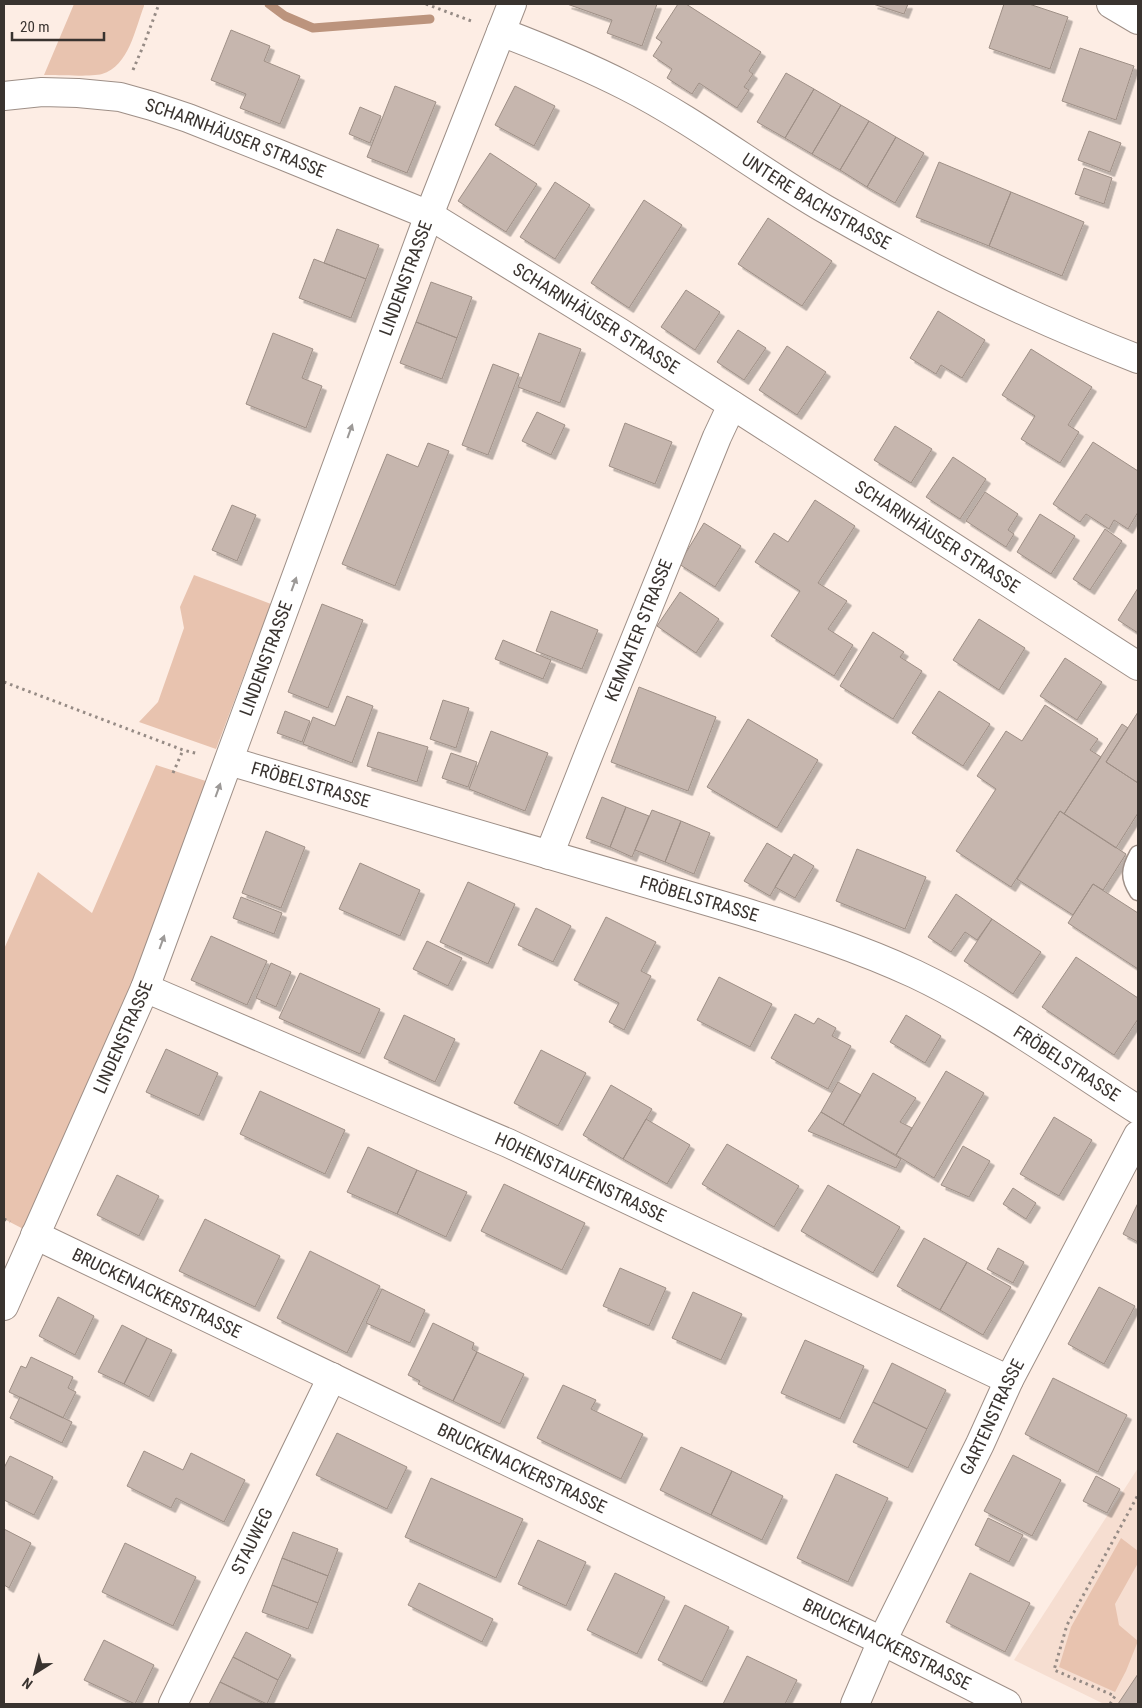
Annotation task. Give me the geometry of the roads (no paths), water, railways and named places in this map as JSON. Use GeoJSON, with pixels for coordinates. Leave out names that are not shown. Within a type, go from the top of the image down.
{"type":"FeatureCollection","features":[{"type":"Feature","properties":{"kind":"street","name":"LINDENSTRASSE"},"geometry":{"type":"LineString","coordinates":[[4,1306],[145,988],[429,215],[512,4]]}},
{"type":"Feature","properties":{"kind":"street"},"geometry":{"type":"LineString","coordinates":[[1111,4],[1138,20]]}},
{"type":"Feature","properties":{"kind":"street","name":"UNTERE BACHSTRASSE"},"geometry":{"type":"LineString","coordinates":[[501,32],[549,51],[626,86],[661,105],[770,176],[883,241],[955,278],[1066,330],[1138,359]]}},
{"type":"Feature","properties":{"kind":"street","name":"SCHARNHÄUSER STRASSE"},"geometry":{"type":"LineString","coordinates":[[4,96],[42,92],[120,97],[188,118],[429,215],[531,277],[1138,666]]}},
{"type":"Feature","properties":{"kind":"street","name":"KEMNATER STRASSE"},"geometry":{"type":"LineString","coordinates":[[550,855],[592,746],[717,437],[732,405]]}},
{"type":"Feature","properties":{"kind":"street","name":"FRÖBELSTRASSE"},"geometry":{"type":"LineString","coordinates":[[229,761],[741,911],[877,957],[917,975],[983,1012],[1138,1110]]}},
{"type":"Feature","properties":{"kind":"street","name":"HOHENSTAUFENSTRASSE"},"geometry":{"type":"LineString","coordinates":[[145,988],[508,1143],[1009,1380]]}},
{"type":"Feature","properties":{"kind":"street","name":"GARTENSTRASSE"},"geometry":{"type":"LineString","coordinates":[[855,1704],[882,1640],[980,1444],[1009,1380],[1138,1135]]}},
{"type":"Feature","properties":{"kind":"street","name":"BRUCKENACKERSTRASSE"},"geometry":{"type":"LineString","coordinates":[[35,1235],[882,1640],[1007,1704]]}},
{"type":"Feature","properties":{"kind":"street","name":"STAUWEG"},"geometry":{"type":"LineString","coordinates":[[173,1704],[332,1377]]}},
{"type":"Feature","properties":{"kind":"lane"},"geometry":{"type":"LineString","coordinates":[[1138,854],[1133,864],[1130,878],[1138,892]]}},
{"type":"Feature","properties":{"kind":"waterway"},"geometry":{"type":"LineString","coordinates":[[269,4],[285,16],[313,28],[430,19]]}}]}
